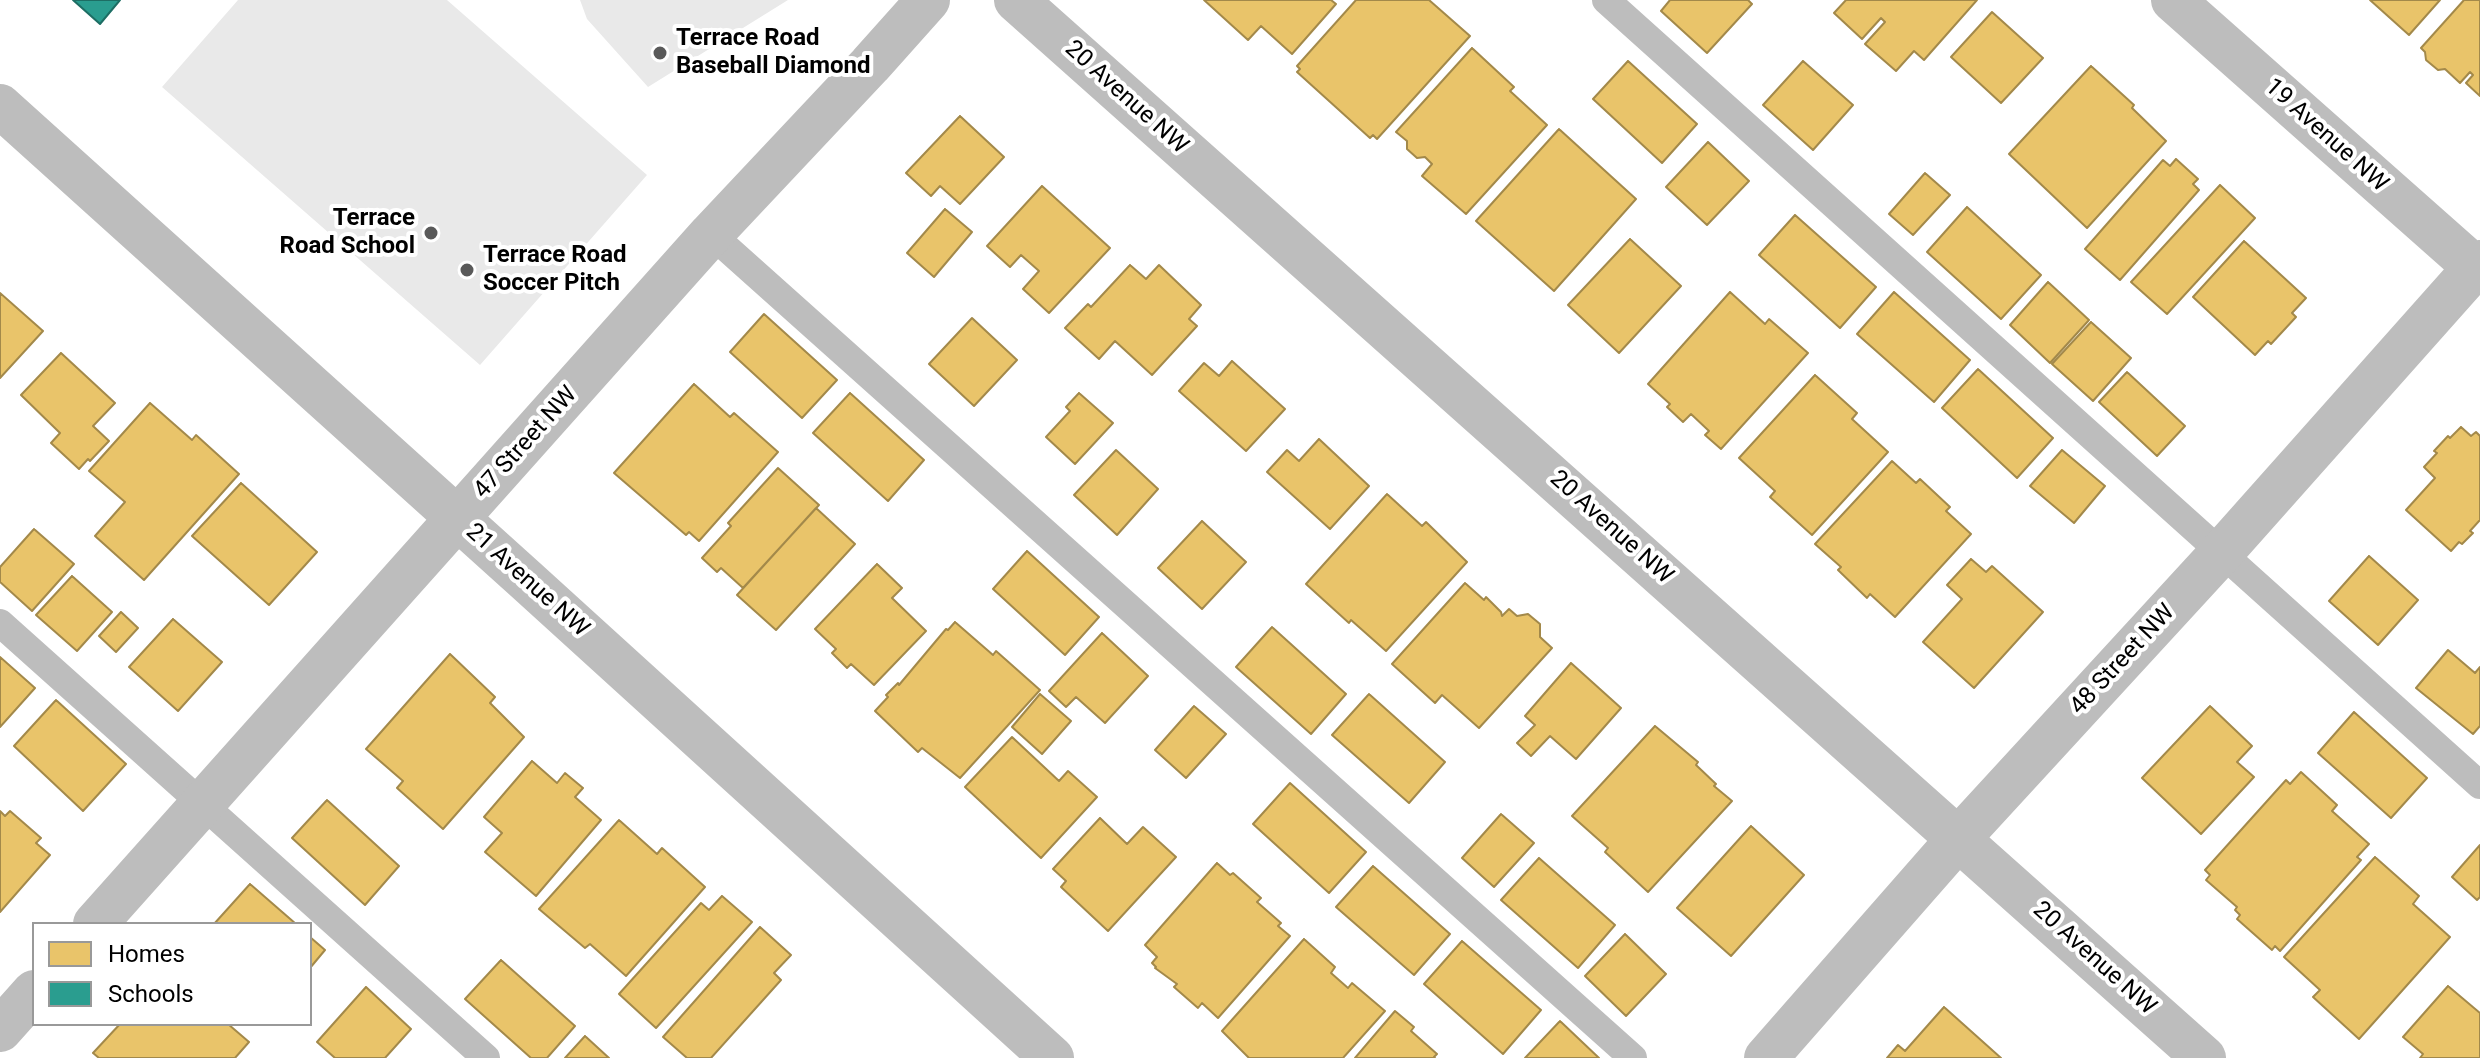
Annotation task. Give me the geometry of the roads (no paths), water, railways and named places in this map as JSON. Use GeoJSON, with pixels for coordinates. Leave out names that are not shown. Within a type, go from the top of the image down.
{"type":"FeatureCollection","features":[{"type":"Feature","properties":{"kind":"street","name":"47 Street NW"},"geometry":{"type":"LineString","coordinates":[[97,922],[711,234],[928,0]]}},
{"type":"Feature","properties":{"kind":"street","name":"20 Avenue NW"},"geometry":{"type":"LineString","coordinates":[[1016,0],[2204,1058]]}},
{"type":"Feature","properties":{"kind":"street","name":"19 Avenue NW"},"geometry":{"type":"LineString","coordinates":[[2173,0],[2478,267]]}},
{"type":"Feature","properties":{"kind":"street","name":"21 Avenue NW"},"geometry":{"type":"LineString","coordinates":[[0,106],[1052,1058]]}},
{"type":"Feature","properties":{"kind":"street","name":"48 Street NW"},"geometry":{"type":"LineString","coordinates":[[1766,1058],[1959,838],[2478,267]]}},
{"type":"Feature","properties":{"kind":"street"},"geometry":{"type":"LineString","coordinates":[[0,1030],[32,994]]}},
{"type":"Feature","properties":{"kind":"lane"},"geometry":{"type":"LineString","coordinates":[[1606,0],[2480,785]]}},
{"type":"Feature","properties":{"kind":"lane"},"geometry":{"type":"LineString","coordinates":[[711,234],[1633,1058]]}},
{"type":"Feature","properties":{"kind":"lane"},"geometry":{"type":"LineString","coordinates":[[0,623],[486,1058]]}},
{"type":"Feature","properties":{"kind":"place","name":"Terrace Road Baseball Diamond"},"geometry":{"type":"Point","coordinates":[660,53]}},
{"type":"Feature","properties":{"kind":"place","name":"Terrace Road School"},"geometry":{"type":"Point","coordinates":[431,233]}},
{"type":"Feature","properties":{"kind":"place","name":"Terrace Road Soccer Pitch"},"geometry":{"type":"Point","coordinates":[467,270]}}]}
